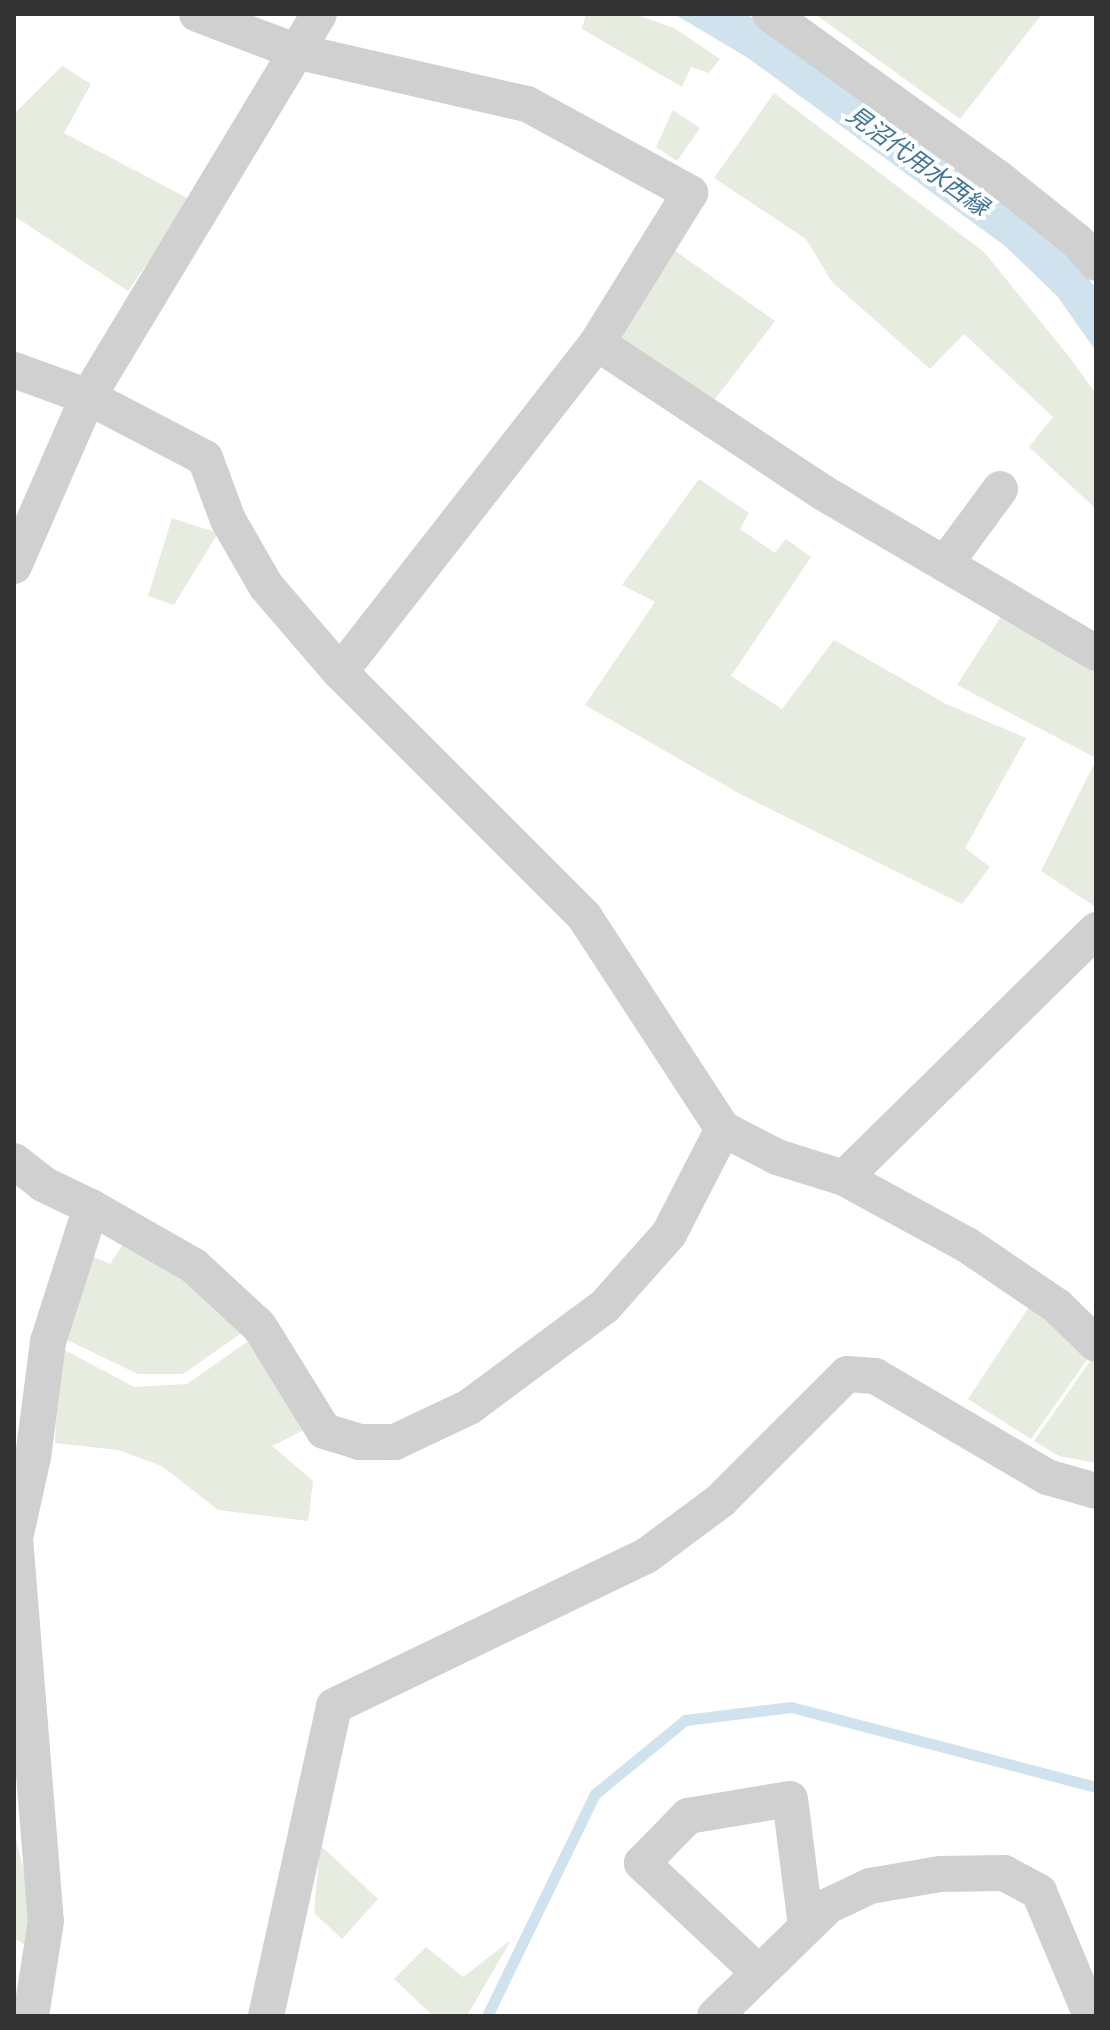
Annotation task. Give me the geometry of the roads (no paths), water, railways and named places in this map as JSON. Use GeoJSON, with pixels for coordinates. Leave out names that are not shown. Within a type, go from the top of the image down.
{"type":"FeatureCollection","features":[{"type":"Feature","properties":{"kind":"street"},"geometry":{"type":"LineString","coordinates":[[197,14],[295,51],[527,104],[690,193],[597,343],[340,672]]}},
{"type":"Feature","properties":{"kind":"street"},"geometry":{"type":"LineString","coordinates":[[14,566],[88,397],[319,14]]}},
{"type":"Feature","properties":{"kind":"street"},"geometry":{"type":"LineString","coordinates":[[770,14],[997,177],[1077,241],[1096,263]]}},
{"type":"Feature","properties":{"kind":"street"},"geometry":{"type":"LineString","coordinates":[[597,343],[822,492],[1096,653]]}},
{"type":"Feature","properties":{"kind":"street"},"geometry":{"type":"LineString","coordinates":[[14,370],[88,397],[205,458],[228,520],[266,586],[340,672],[584,916],[723,1129],[777,1157],[844,1178],[967,1245],[1057,1306],[1096,1344]]}},
{"type":"Feature","properties":{"kind":"street"},"geometry":{"type":"LineString","coordinates":[[945,564],[1000,489]]}},
{"type":"Feature","properties":{"kind":"street"},"geometry":{"type":"LineString","coordinates":[[844,1178],[1096,930]]}},
{"type":"Feature","properties":{"kind":"street"},"geometry":{"type":"LineString","coordinates":[[14,1161],[43,1184],[91,1207],[194,1266],[259,1326],[324,1431],[359,1442],[395,1442],[469,1407],[605,1306],[669,1234],[723,1129]]}},
{"type":"Feature","properties":{"kind":"street"},"geometry":{"type":"LineString","coordinates":[[31,2016],[46,1921],[15,1538],[33,1457],[48,1342],[91,1207]]}},
{"type":"Feature","properties":{"kind":"street"},"geometry":{"type":"LineString","coordinates":[[266,2016],[334,1706],[646,1556],[721,1500],[847,1374],[875,1376],[1047,1477],[1096,1491]]}},
{"type":"Feature","properties":{"kind":"street"},"geometry":{"type":"LineString","coordinates":[[757,1971],[642,1863],[688,1816],[790,1799],[806,1925]]}},
{"type":"Feature","properties":{"kind":"street"},"geometry":{"type":"LineString","coordinates":[[715,2016],[757,1971],[828,1906],[870,1886],[940,1874],[1004,1873],[1039,1892],[1091,2016]]}},
{"type":"Feature","properties":{"kind":"water","name":"見沼代用水西縁"},"geometry":{"type":"Polygon","coordinates":[[[674,14],[747,14],[1061,245],[1096,288],[1096,351],[1057,296],[1005,246],[748,58],[674,14]]]}},
{"type":"Feature","properties":{"kind":"waterway"},"geometry":{"type":"LineString","coordinates":[[487,2016],[595,1794],[685,1720],[791,1707],[1096,1787]]}}]}
